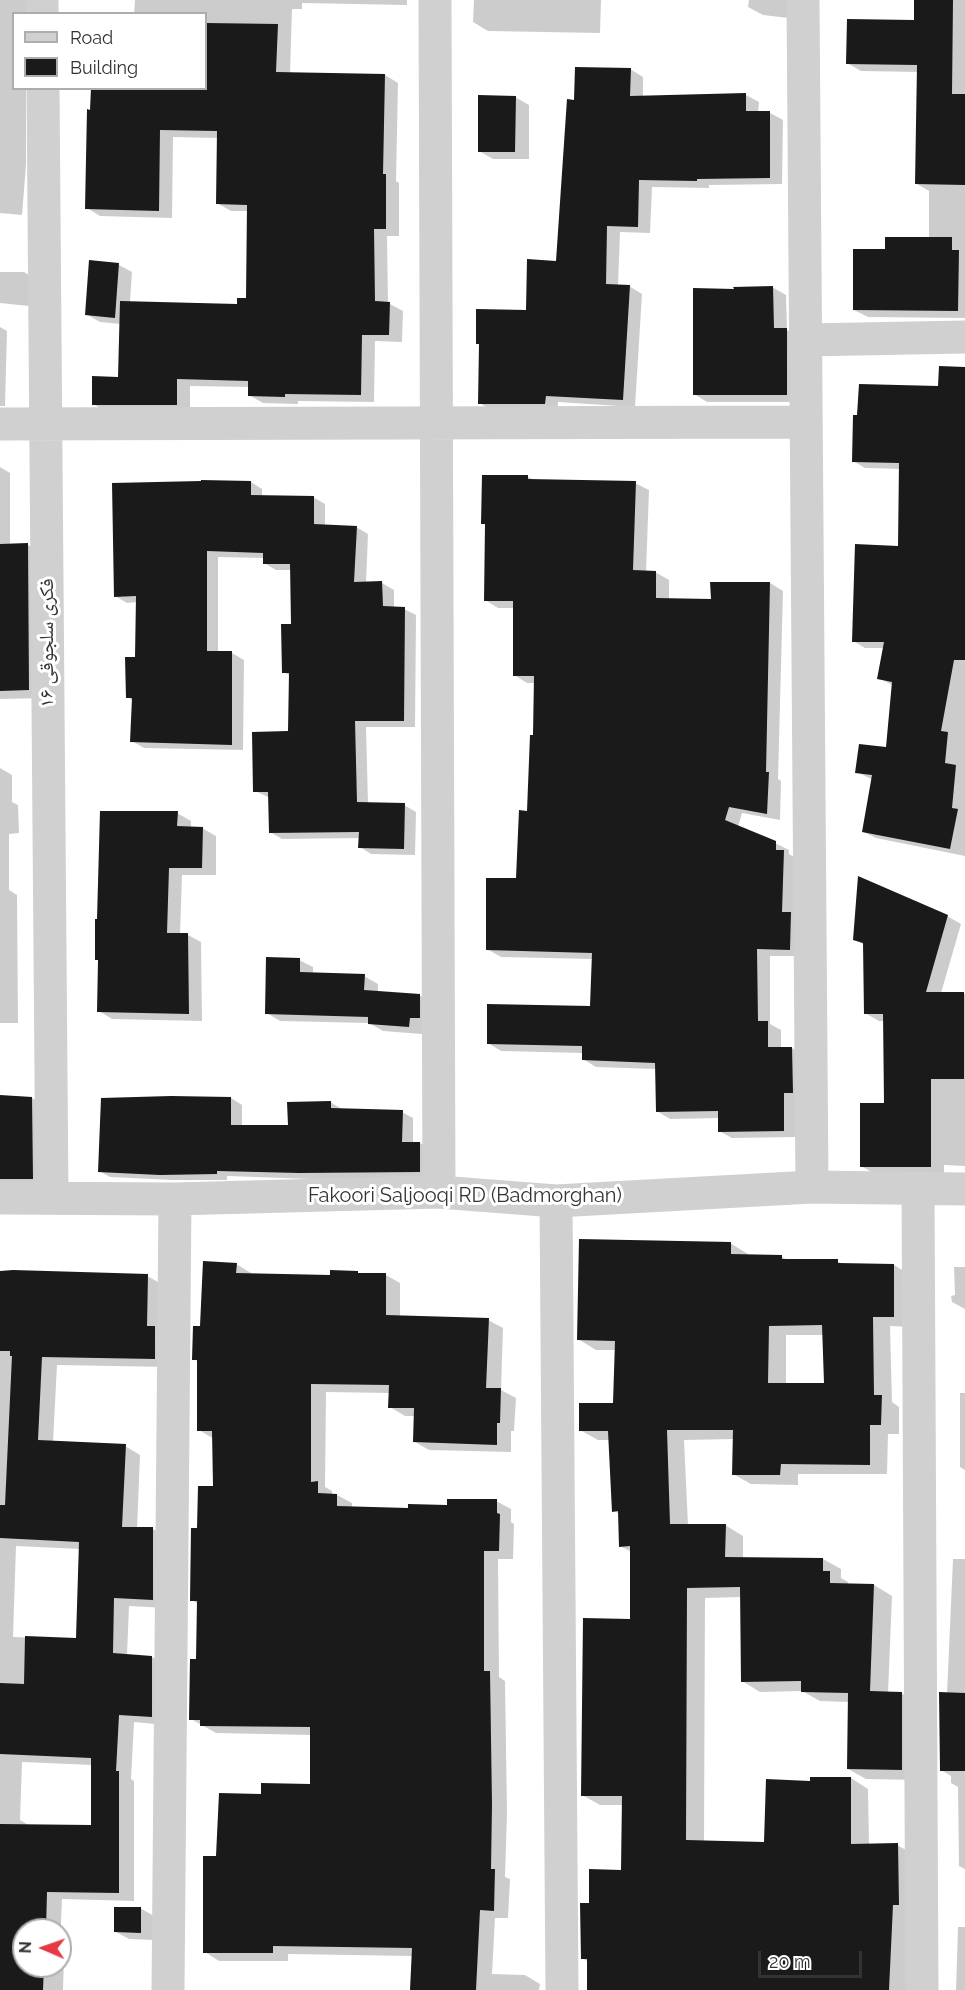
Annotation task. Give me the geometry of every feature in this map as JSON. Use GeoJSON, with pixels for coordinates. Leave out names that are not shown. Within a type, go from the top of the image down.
{"type":"FeatureCollection","features":[{"type":"Feature","properties":{"kind":"street"},"geometry":{"type":"LineString","coordinates":[[435,0],[439,1192]]}},
{"type":"Feature","properties":{"kind":"street"},"geometry":{"type":"LineString","coordinates":[[803,0],[812,1187]]}},
{"type":"Feature","properties":{"kind":"street","name":"فکری سلجوقی ۱۶"},"geometry":{"type":"LineString","coordinates":[[43,90],[52,1198]]}},
{"type":"Feature","properties":{"kind":"street"},"geometry":{"type":"LineString","coordinates":[[806,340],[965,337]]}},
{"type":"Feature","properties":{"kind":"street"},"geometry":{"type":"LineString","coordinates":[[0,424],[806,422]]}},
{"type":"Feature","properties":{"kind":"street","name":"Fakoori Saljooqi RD (Badmorghan)"},"geometry":{"type":"LineString","coordinates":[[0,1198],[175,1199],[439,1192],[556,1201],[812,1187],[965,1189]]}},
{"type":"Feature","properties":{"kind":"street"},"geometry":{"type":"LineString","coordinates":[[918,1189],[922,1990]]}},
{"type":"Feature","properties":{"kind":"street"},"geometry":{"type":"LineString","coordinates":[[168,1990],[175,1199]]}},
{"type":"Feature","properties":{"kind":"street"},"geometry":{"type":"LineString","coordinates":[[556,1201],[562,1990]]}},
{"type":"Feature","properties":{"kind":"building"},"geometry":{"type":"Polygon","coordinates":[[[914,0],[953,0],[952,94],[965,94],[965,185],[915,184],[917,65],[846,64],[847,19],[914,20],[914,0]]]}},
{"type":"Feature","properties":{"kind":"building"},"geometry":{"type":"Polygon","coordinates":[[[207,23],[278,24],[276,72],[385,74],[383,174],[386,174],[386,229],[374,229],[375,301],[390,302],[389,335],[362,335],[361,395],[248,396],[248,381],[177,379],[177,405],[92,405],[92,376],[118,377],[120,301],[237,304],[237,298],[246,298],[247,205],[216,204],[217,131],[160,130],[159,211],[85,209],[87,109],[90,110],[91,90],[207,90],[207,23]]]}},
{"type":"Feature","properties":{"kind":"building"},"geometry":{"type":"Polygon","coordinates":[[[575,67],[631,68],[630,96],[746,93],[746,111],[770,111],[770,178],[697,179],[697,181],[639,180],[638,227],[607,226],[606,284],[630,285],[623,400],[546,396],[545,404],[478,404],[479,344],[476,344],[476,309],[526,310],[527,259],[556,261],[567,99],[574,100],[575,67]]]}},
{"type":"Feature","properties":{"kind":"building"},"geometry":{"type":"Polygon","coordinates":[[[478,95],[516,96],[515,152],[478,152],[478,95]]]}},
{"type":"Feature","properties":{"kind":"building"},"geometry":{"type":"Polygon","coordinates":[[[885,237],[952,237],[952,250],[959,250],[958,311],[853,310],[853,249],[885,249],[885,237]]]}},
{"type":"Feature","properties":{"kind":"building"},"geometry":{"type":"Polygon","coordinates":[[[89,260],[119,263],[115,318],[85,315],[89,260]]]}},
{"type":"Feature","properties":{"kind":"building"},"geometry":{"type":"Polygon","coordinates":[[[773,286],[774,328],[787,328],[787,395],[693,395],[693,288],[734,289],[733,287],[773,286]]]}},
{"type":"Feature","properties":{"kind":"building"},"geometry":{"type":"Polygon","coordinates":[[[939,366],[965,367],[965,660],[954,660],[941,731],[948,732],[945,763],[956,765],[952,808],[958,809],[950,849],[862,832],[872,775],[855,773],[859,744],[886,747],[892,682],[877,679],[884,642],[852,642],[855,544],[898,546],[899,463],[852,462],[853,415],[857,415],[859,384],[938,386],[939,366]]]}},
{"type":"Feature","properties":{"kind":"building"},"geometry":{"type":"Polygon","coordinates":[[[482,475],[528,475],[528,479],[636,481],[633,570],[656,571],[656,598],[711,599],[710,582],[770,582],[767,814],[729,807],[725,820],[776,841],[776,850],[784,850],[782,912],[791,912],[790,950],[757,949],[758,1021],[768,1021],[768,1047],[792,1047],[793,1093],[784,1093],[784,1131],[718,1132],[718,1111],[656,1112],[655,1063],[582,1060],[582,1046],[487,1044],[487,1004],[590,1006],[592,953],[486,950],[486,878],[516,878],[519,810],[527,811],[530,735],[533,735],[534,676],[513,676],[513,601],[484,601],[485,524],[481,524],[482,475]]]}},
{"type":"Feature","properties":{"kind":"building"},"geometry":{"type":"Polygon","coordinates":[[[251,481],[251,495],[314,496],[314,524],[357,526],[354,582],[382,581],[383,606],[405,607],[404,721],[355,721],[357,802],[405,803],[404,849],[358,848],[359,832],[269,833],[268,792],[253,792],[252,732],[288,731],[289,673],[282,673],[281,624],[291,624],[290,564],[263,564],[263,553],[207,551],[207,651],[232,651],[232,745],[130,742],[132,698],[126,698],[125,657],[135,657],[136,596],[114,597],[112,483],[251,481]]]}},
{"type":"Feature","properties":{"kind":"building"},"geometry":{"type":"Polygon","coordinates":[[[28,543],[29,690],[0,691],[0,544],[28,543]]]}},
{"type":"Feature","properties":{"kind":"building"},"geometry":{"type":"Polygon","coordinates":[[[100,811],[178,811],[177,826],[203,827],[202,868],[169,868],[167,933],[188,933],[189,1014],[97,1012],[98,960],[95,960],[95,919],[97,919],[100,811]]]}},
{"type":"Feature","properties":{"kind":"building"},"geometry":{"type":"Polygon","coordinates":[[[858,876],[948,915],[926,992],[964,992],[964,1079],[931,1079],[931,1167],[860,1167],[860,1103],[884,1103],[883,1014],[864,1014],[863,943],[853,940],[858,876]]]}},
{"type":"Feature","properties":{"kind":"building"},"geometry":{"type":"Polygon","coordinates":[[[266,957],[300,958],[300,972],[365,974],[364,990],[420,994],[420,1018],[410,1018],[409,1027],[368,1024],[368,1017],[265,1014],[266,957]]]}},
{"type":"Feature","properties":{"kind":"building"},"geometry":{"type":"Polygon","coordinates":[[[0,1095],[32,1097],[33,1179],[0,1179],[0,1095]]]}},
{"type":"Feature","properties":{"kind":"building"},"geometry":{"type":"Polygon","coordinates":[[[231,1097],[231,1125],[288,1125],[287,1102],[331,1101],[331,1108],[403,1110],[402,1142],[420,1142],[420,1172],[217,1171],[217,1174],[160,1175],[98,1172],[101,1098],[231,1097]]]}},
{"type":"Feature","properties":{"kind":"building"},"geometry":{"type":"Polygon","coordinates":[[[579,1239],[731,1242],[731,1254],[782,1255],[782,1259],[838,1259],[838,1263],[894,1264],[894,1317],[873,1317],[874,1395],[882,1395],[881,1425],[870,1425],[870,1465],[781,1464],[780,1475],[732,1475],[733,1430],[667,1430],[670,1524],[726,1524],[725,1557],[823,1558],[823,1571],[830,1571],[830,1583],[874,1584],[870,1691],[902,1692],[902,1770],[847,1769],[848,1693],[801,1692],[801,1681],[741,1682],[740,1587],[687,1588],[686,1840],[764,1842],[766,1779],[810,1781],[810,1777],[851,1777],[851,1844],[898,1843],[899,1905],[893,1905],[889,1990],[587,1990],[587,1959],[581,1959],[580,1903],[589,1903],[589,1869],[621,1870],[622,1796],[581,1796],[583,1618],[630,1619],[630,1546],[619,1547],[618,1511],[612,1512],[608,1431],[579,1431],[579,1403],[613,1403],[615,1341],[577,1340],[579,1239]],[[822,1325],[769,1326],[768,1383],[824,1383],[822,1325]]]}},
{"type":"Feature","properties":{"kind":"building"},"geometry":{"type":"Polygon","coordinates":[[[203,1261],[237,1263],[236,1273],[330,1275],[330,1270],[386,1273],[386,1315],[489,1318],[486,1388],[501,1388],[497,1445],[413,1442],[414,1408],[388,1408],[389,1385],[311,1384],[311,1482],[318,1481],[318,1493],[337,1494],[337,1506],[408,1508],[408,1504],[447,1505],[447,1499],[497,1499],[497,1513],[500,1514],[499,1551],[484,1551],[484,1671],[490,1671],[491,1869],[495,1869],[494,1911],[480,1910],[476,1990],[410,1990],[412,1948],[273,1946],[273,1953],[203,1953],[203,1856],[216,1856],[219,1793],[261,1794],[261,1783],[310,1784],[310,1727],[200,1726],[200,1720],[189,1720],[190,1659],[196,1659],[197,1601],[190,1601],[191,1528],[197,1528],[198,1486],[213,1486],[212,1431],[197,1431],[197,1360],[192,1360],[193,1326],[200,1326],[203,1261]]]}},
{"type":"Feature","properties":{"kind":"building"},"geometry":{"type":"Polygon","coordinates":[[[0,1271],[148,1274],[147,1326],[155,1326],[155,1359],[42,1357],[38,1440],[126,1444],[122,1527],[153,1527],[153,1600],[114,1598],[113,1653],[152,1656],[152,1717],[119,1715],[116,1771],[119,1771],[119,1893],[47,1892],[46,1918],[12,1918],[12,1978],[44,1978],[43,1990],[0,1990],[0,1824],[91,1825],[91,1758],[0,1754],[0,1683],[24,1684],[25,1636],[76,1638],[79,1542],[0,1538],[0,1505],[5,1505],[12,1356],[10,1356],[10,1351],[0,1351],[0,1271]]]}},
{"type":"Feature","properties":{"kind":"building"},"geometry":{"type":"Polygon","coordinates":[[[939,1692],[965,1693],[965,1771],[940,1771],[939,1692]]]}},
{"type":"Feature","properties":{"kind":"building"},"geometry":{"type":"Polygon","coordinates":[[[114,1907],[141,1907],[141,1933],[114,1932],[114,1907]]]}}]}
